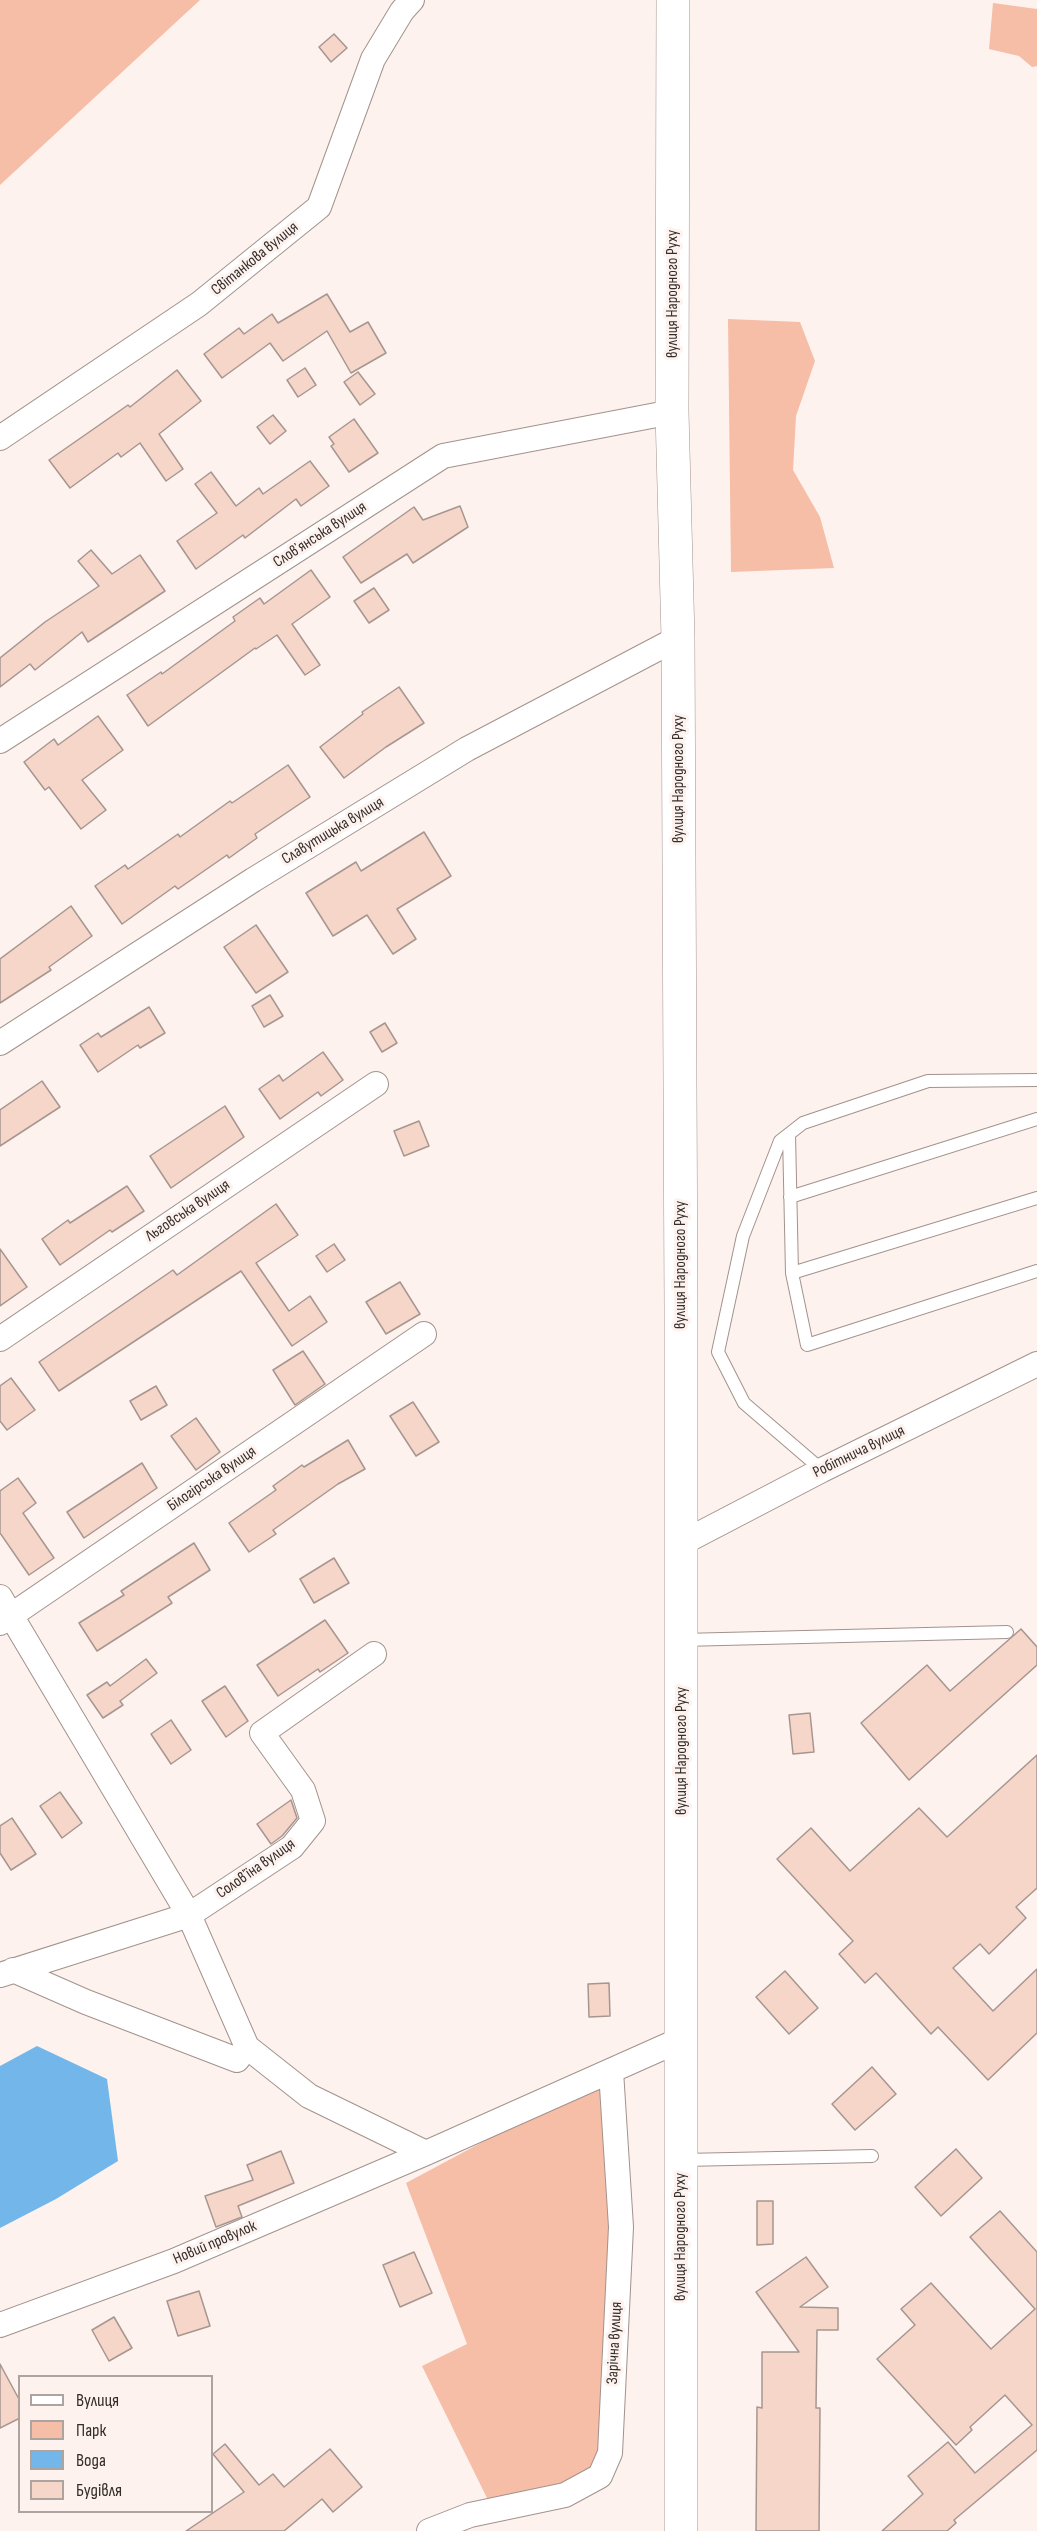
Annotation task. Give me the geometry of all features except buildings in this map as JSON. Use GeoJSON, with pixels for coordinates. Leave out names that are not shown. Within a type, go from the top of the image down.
{"type":"FeatureCollection","features":[{"type":"Feature","properties":{"kind":"main road","name":"вулиця Народного Руху"},"geometry":{"type":"LineString","coordinates":[[673,0],[672,412],[678,638],[682,1543],[681,2531]]}},
{"type":"Feature","properties":{"kind":"street","name":"Світанкова вулиця"},"geometry":{"type":"LineString","coordinates":[[0,438],[199,304],[319,207],[373,59],[402,11],[412,0]]}},
{"type":"Feature","properties":{"kind":"street","name":"Словʼянська вулиця"},"geometry":{"type":"LineString","coordinates":[[0,741],[443,456],[672,412]]}},
{"type":"Feature","properties":{"kind":"street","name":"Славутицька вулиця"},"geometry":{"type":"LineString","coordinates":[[0,1043],[253,880],[467,749],[678,638]]}},
{"type":"Feature","properties":{"kind":"street","name":"Льговська вулиця"},"geometry":{"type":"LineString","coordinates":[[0,1339],[376,1084]]}},
{"type":"Feature","properties":{"kind":"street","name":"Білогірська вулиця"},"geometry":{"type":"LineString","coordinates":[[4,1612],[424,1334]]}},
{"type":"Feature","properties":{"kind":"street","name":"Робітнича вулиця"},"geometry":{"type":"LineString","coordinates":[[682,1543],[822,1470],[1037,1364]]}},
{"type":"Feature","properties":{"kind":"street"},"geometry":{"type":"LineString","coordinates":[[4,1612],[189,1915],[247,2047],[309,2096],[426,2153]]}},
{"type":"Feature","properties":{"kind":"street","name":"Соловʼїна вулиця"},"geometry":{"type":"LineString","coordinates":[[6,1972],[189,1915],[292,1847],[313,1821],[303,1790],[262,1733],[374,1654]]}},
{"type":"Feature","properties":{"kind":"street"},"geometry":{"type":"LineString","coordinates":[[6,1972],[237,2060],[247,2047]]}},
{"type":"Feature","properties":{"kind":"street","name":"Новий провулок"},"geometry":{"type":"LineString","coordinates":[[0,2325],[174,2260],[426,2153],[681,2039]]}},
{"type":"Feature","properties":{"kind":"street","name":"Зарічна вулиця"},"geometry":{"type":"LineString","coordinates":[[429,2531],[470,2515],[565,2494],[600,2476],[610,2453],[621,2227],[611,2071]]}},
{"type":"Feature","properties":{"kind":"lane"},"geometry":{"type":"LineString","coordinates":[[822,1470],[744,1403],[718,1352],[743,1236],[780,1142],[802,1123],[928,1081],[1037,1080]]}},
{"type":"Feature","properties":{"kind":"lane"},"geometry":{"type":"LineString","coordinates":[[790,1197],[1037,1119]]}},
{"type":"Feature","properties":{"kind":"lane"},"geometry":{"type":"LineString","coordinates":[[789,1134],[792,1273],[807,1344],[1037,1271]]}},
{"type":"Feature","properties":{"kind":"lane"},"geometry":{"type":"LineString","coordinates":[[792,1273],[1037,1198]]}},
{"type":"Feature","properties":{"kind":"lane"},"geometry":{"type":"LineString","coordinates":[[682,1640],[1007,1632]]}},
{"type":"Feature","properties":{"kind":"lane"},"geometry":{"type":"LineString","coordinates":[[681,2160],[872,2156]]}},
{"type":"Feature","properties":{"kind":"green space"},"geometry":{"type":"Polygon","coordinates":[[[0,0],[200,0],[0,185],[0,0]]]}},
{"type":"Feature","properties":{"kind":"green space"},"geometry":{"type":"Polygon","coordinates":[[[993,3],[1037,9],[1037,66],[1032,67],[1019,56],[989,49],[993,3]]]}},
{"type":"Feature","properties":{"kind":"green space"},"geometry":{"type":"Polygon","coordinates":[[[728,319],[800,322],[815,361],[796,416],[793,470],[820,517],[834,568],[731,572],[728,319]]]}},
{"type":"Feature","properties":{"kind":"green space"},"geometry":{"type":"Polygon","coordinates":[[[605,2086],[610,2259],[602,2444],[591,2471],[548,2489],[488,2500],[422,2366],[467,2344],[406,2183],[559,2101],[605,2086]]]}},
{"type":"Feature","properties":{"kind":"water"},"geometry":{"type":"Polygon","coordinates":[[[37,2046],[107,2079],[118,2161],[56,2199],[0,2228],[0,2066],[37,2046]]]}}]}
